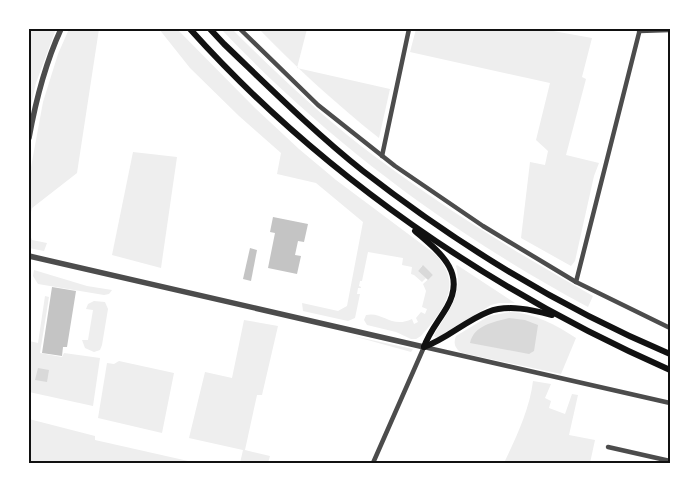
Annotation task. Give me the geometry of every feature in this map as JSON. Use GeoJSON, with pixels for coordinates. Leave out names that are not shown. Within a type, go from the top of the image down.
{"type":"FeatureCollection","features":[{"type":"Feature","properties":{"kind":"main road"},"geometry":{"type":"LineString","coordinates":[[190,29],[285,123],[402,219],[442,256],[451,269],[453,278],[452,298],[428,336],[424,347]]}},
{"type":"Feature","properties":{"kind":"main road"},"geometry":{"type":"LineString","coordinates":[[210,29],[326,140],[419,212],[488,258],[594,319],[670,354]]}},
{"type":"Feature","properties":{"kind":"main road"},"geometry":{"type":"LineString","coordinates":[[402,219],[481,271],[561,318],[670,370]]}},
{"type":"Feature","properties":{"kind":"main road"},"geometry":{"type":"LineString","coordinates":[[424,347],[436,343],[490,311],[506,309],[526,310],[561,318]]}},
{"type":"Feature","properties":{"kind":"street"},"geometry":{"type":"LineString","coordinates":[[29,138],[44,68],[61,29]]}},
{"type":"Feature","properties":{"kind":"street"},"geometry":{"type":"LineString","coordinates":[[240,29],[318,105],[382,156],[482,226],[576,282],[670,328]]}},
{"type":"Feature","properties":{"kind":"street"},"geometry":{"type":"LineString","coordinates":[[382,156],[409,29]]}},
{"type":"Feature","properties":{"kind":"street"},"geometry":{"type":"LineString","coordinates":[[576,282],[640,30],[670,30]]}},
{"type":"Feature","properties":{"kind":"street"},"geometry":{"type":"LineString","coordinates":[[29,256],[670,403]]}},
{"type":"Feature","properties":{"kind":"street"},"geometry":{"type":"LineString","coordinates":[[373,463],[424,347]]}},
{"type":"Feature","properties":{"kind":"street"},"geometry":{"type":"LineString","coordinates":[[608,446],[670,461]]}},
{"type":"Feature","properties":{"kind":"shaded area"},"geometry":{"type":"Polygon","coordinates":[[[29,29],[56,29],[36,83],[29,114],[29,29]]]}},
{"type":"Feature","properties":{"kind":"shaded area"},"geometry":{"type":"Polygon","coordinates":[[[69,29],[99,29],[77,173],[32,208],[29,221],[29,178],[43,102],[58,54],[69,29]]]}},
{"type":"Feature","properties":{"kind":"shaded area"},"geometry":{"type":"Polygon","coordinates":[[[159,29],[177,29],[255,108],[299,149],[336,180],[435,254],[444,265],[448,276],[448,296],[437,316],[421,336],[411,339],[396,332],[367,325],[364,320],[366,315],[372,314],[398,322],[412,319],[414,324],[418,322],[416,318],[421,312],[425,314],[427,309],[422,307],[426,291],[423,284],[433,275],[422,266],[418,271],[426,278],[422,282],[411,274],[412,267],[402,265],[403,258],[368,252],[362,281],[360,281],[359,286],[361,288],[358,288],[357,294],[360,294],[355,318],[348,321],[303,311],[302,303],[338,311],[347,306],[363,222],[316,183],[277,174],[281,153],[239,116],[190,68],[159,29]]]}},
{"type":"Feature","properties":{"kind":"shaded area"},"geometry":{"type":"Polygon","coordinates":[[[221,29],[232,29],[311,104],[389,167],[474,225],[593,296],[588,307],[488,249],[393,183],[304,109],[221,29]]]}},
{"type":"Feature","properties":{"kind":"shaded area"},"geometry":{"type":"Polygon","coordinates":[[[259,29],[307,29],[297,67],[273,43],[259,29]]]}},
{"type":"Feature","properties":{"kind":"shaded area"},"geometry":{"type":"Polygon","coordinates":[[[416,29],[542,29],[592,38],[582,77],[586,79],[566,155],[599,163],[594,176],[575,261],[571,266],[521,238],[530,162],[545,165],[548,151],[536,140],[550,83],[410,52],[416,29]]]}},
{"type":"Feature","properties":{"kind":"shaded area"},"geometry":{"type":"Polygon","coordinates":[[[299,68],[390,89],[379,138],[332,99],[299,68]]]}},
{"type":"Feature","properties":{"kind":"shaded area"},"geometry":{"type":"Polygon","coordinates":[[[133,152],[177,157],[161,268],[112,255],[133,152]]]}},
{"type":"Feature","properties":{"kind":"shaded area"},"geometry":{"type":"Polygon","coordinates":[[[29,232],[32,240],[47,243],[44,251],[29,248],[29,232]]]}},
{"type":"Feature","properties":{"kind":"shaded area"},"geometry":{"type":"Polygon","coordinates":[[[423,265],[433,275],[428,280],[418,271],[423,265]]]}},
{"type":"Feature","properties":{"kind":"shaded area"},"geometry":{"type":"Polygon","coordinates":[[[457,265],[515,303],[491,305],[437,338],[434,336],[435,333],[450,309],[456,294],[458,285],[457,265]]]}},
{"type":"Feature","properties":{"kind":"shaded area"},"geometry":{"type":"Polygon","coordinates":[[[34,270],[87,286],[112,290],[109,294],[104,295],[38,284],[33,276],[34,270]]]}},
{"type":"Feature","properties":{"kind":"shaded area"},"geometry":{"type":"Polygon","coordinates":[[[45,296],[49,297],[40,353],[62,357],[64,353],[100,358],[93,406],[29,392],[29,341],[38,343],[45,296]]]}},
{"type":"Feature","properties":{"kind":"shaded area"},"geometry":{"type":"Polygon","coordinates":[[[94,301],[105,302],[108,309],[102,345],[100,350],[94,352],[85,348],[82,340],[88,340],[93,310],[86,309],[88,304],[94,301]]]}},
{"type":"Feature","properties":{"kind":"shaded area"},"geometry":{"type":"Polygon","coordinates":[[[510,312],[528,315],[544,321],[576,338],[561,374],[462,353],[456,348],[456,336],[489,316],[510,312]]]}},
{"type":"Feature","properties":{"kind":"shaded area"},"geometry":{"type":"Polygon","coordinates":[[[509,318],[525,320],[538,325],[534,351],[529,354],[470,343],[472,337],[480,328],[509,318]]]}},
{"type":"Feature","properties":{"kind":"shaded area"},"geometry":{"type":"Polygon","coordinates":[[[244,320],[278,326],[262,395],[257,395],[245,450],[270,456],[268,463],[240,463],[243,450],[189,438],[205,372],[232,378],[244,320]]]}},
{"type":"Feature","properties":{"kind":"shaded area"},"geometry":{"type":"Polygon","coordinates":[[[353,336],[413,349],[411,352],[353,336]]]}},
{"type":"Feature","properties":{"kind":"shaded area"},"geometry":{"type":"Polygon","coordinates":[[[119,361],[174,373],[162,433],[98,418],[107,363],[114,364],[119,361]]]}},
{"type":"Feature","properties":{"kind":"shaded area"},"geometry":{"type":"Polygon","coordinates":[[[38,368],[49,370],[47,382],[35,380],[38,368]]]}},
{"type":"Feature","properties":{"kind":"shaded area"},"geometry":{"type":"Polygon","coordinates":[[[533,381],[551,384],[545,398],[551,401],[549,408],[565,414],[572,394],[578,395],[569,435],[595,440],[590,463],[504,463],[526,412],[533,381]]]}},
{"type":"Feature","properties":{"kind":"shaded area"},"geometry":{"type":"Polygon","coordinates":[[[29,419],[95,436],[95,440],[197,463],[29,463],[29,419]]]}},
{"type":"Feature","properties":{"kind":"building"},"geometry":{"type":"Polygon","coordinates":[[[273,217],[308,224],[304,242],[298,241],[295,255],[301,256],[297,274],[268,268],[275,233],[270,232],[273,217]]]}},
{"type":"Feature","properties":{"kind":"building"},"geometry":{"type":"Polygon","coordinates":[[[250,248],[257,250],[251,281],[243,279],[250,248]]]}},
{"type":"Feature","properties":{"kind":"building"},"geometry":{"type":"Polygon","coordinates":[[[52,287],[76,291],[67,347],[63,347],[62,356],[42,353],[52,287]]]}}]}
